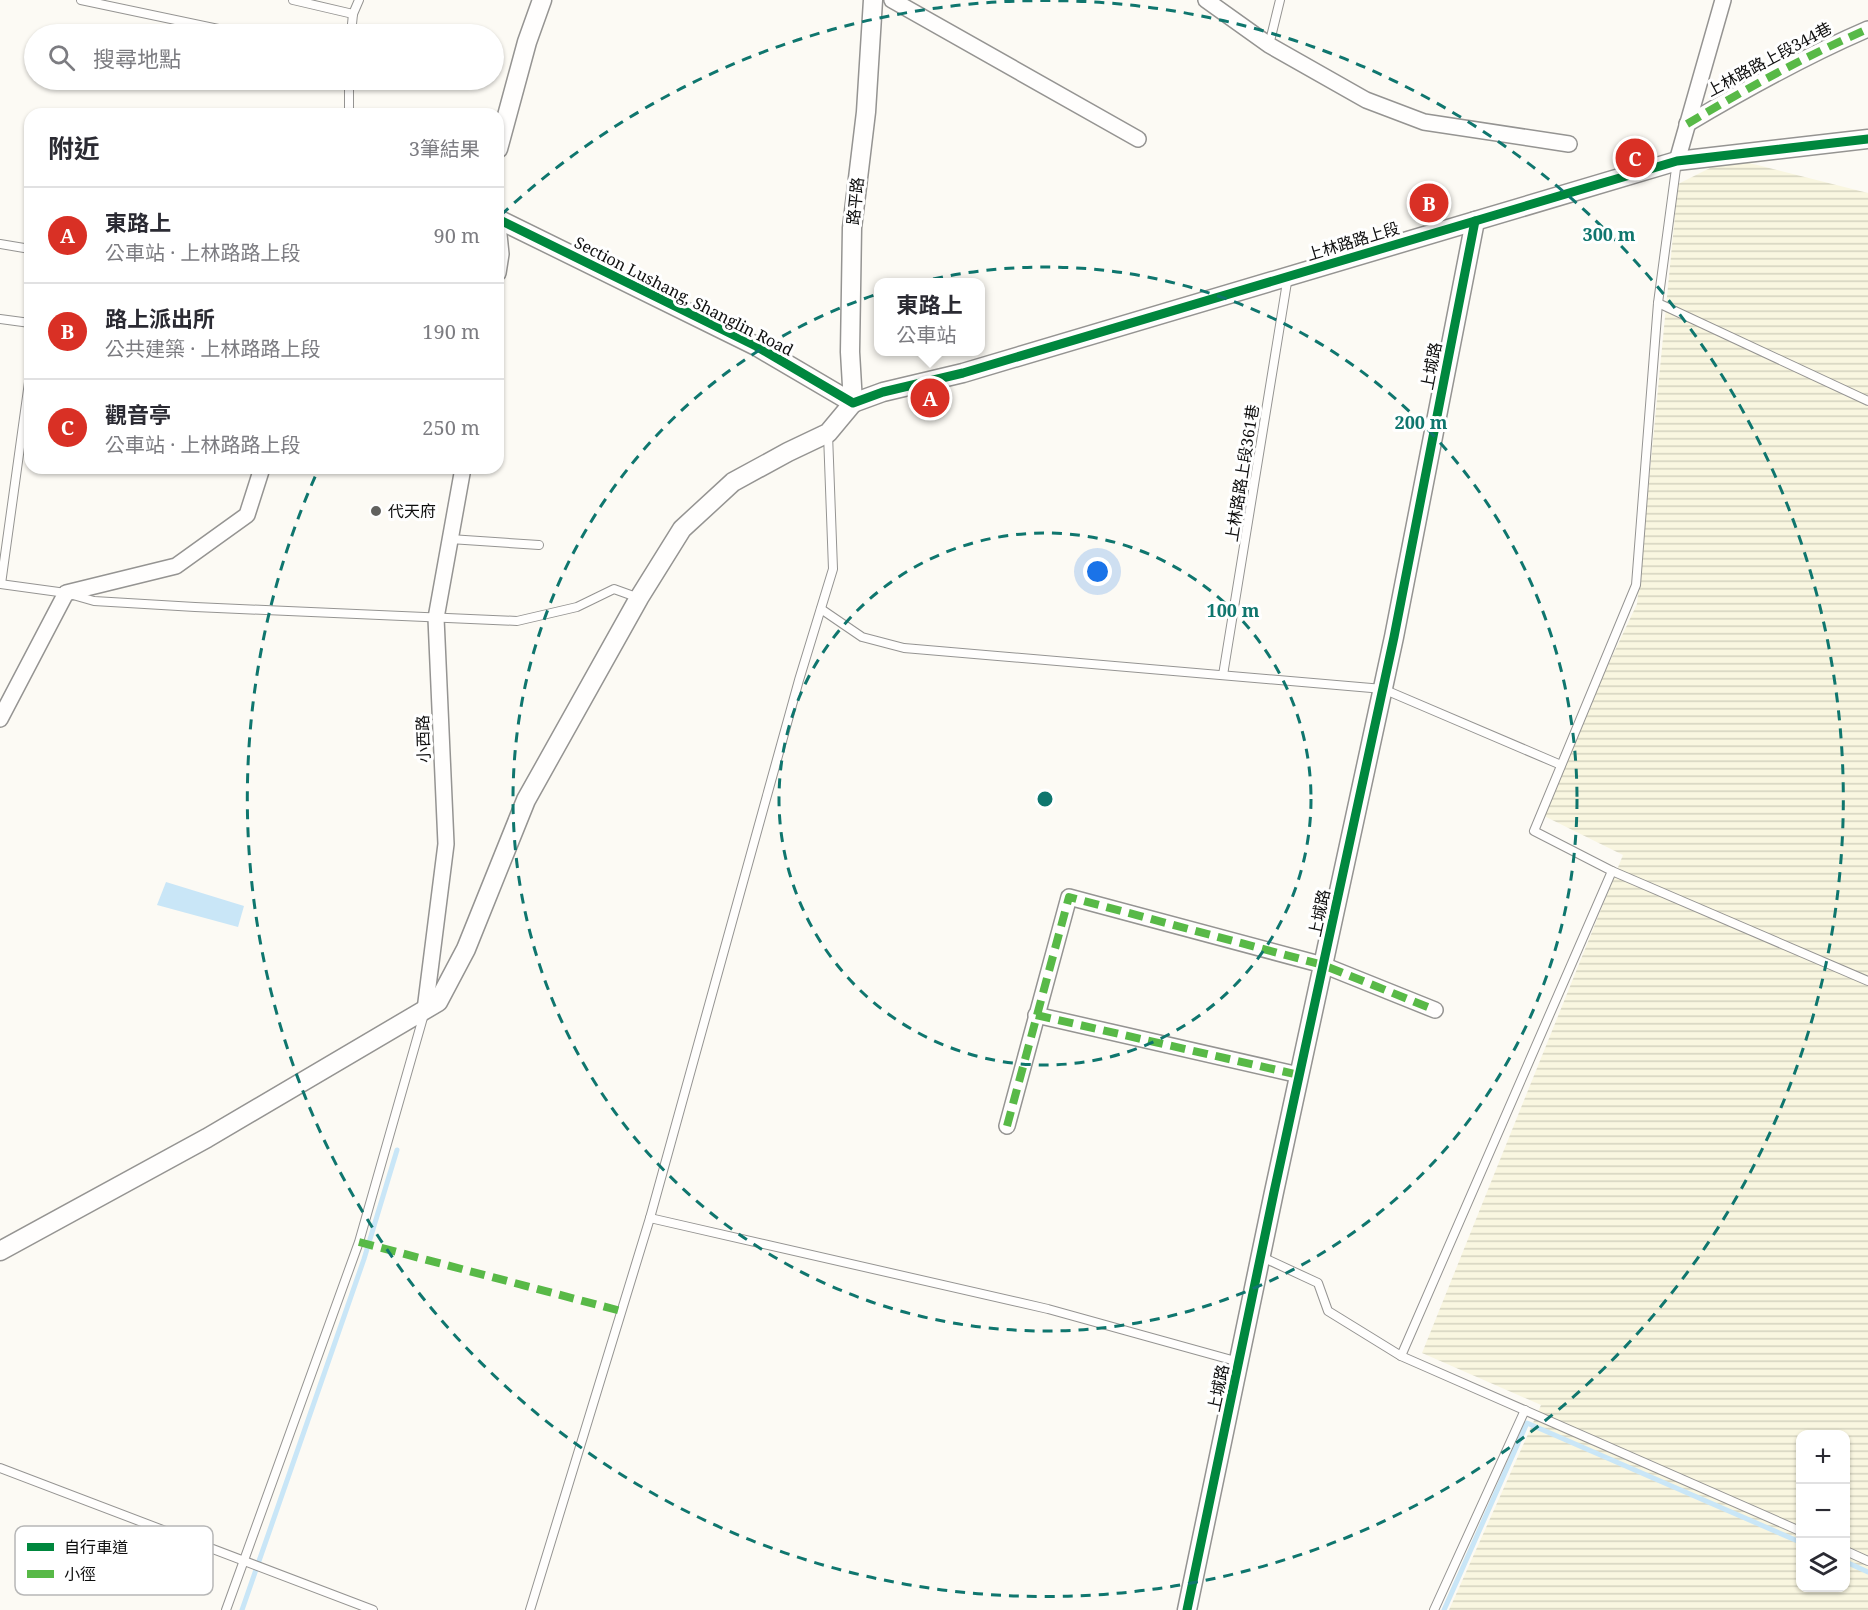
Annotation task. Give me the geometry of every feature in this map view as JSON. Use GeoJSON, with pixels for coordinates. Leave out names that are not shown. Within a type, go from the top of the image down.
{"type":"FeatureCollection","features":[{"type":"Feature","properties":{"kind":"street"},"geometry":{"type":"LineString","coordinates":[[504,127],[527,42],[543,0]]}},
{"type":"Feature","properties":{"kind":"street","name":"路平路"},"geometry":{"type":"LineString","coordinates":[[854,403],[850,352],[852,228],[866,112],[873,0]]}},
{"type":"Feature","properties":{"kind":"street"},"geometry":{"type":"LineString","coordinates":[[892,0],[1138,139]]}},
{"type":"Feature","properties":{"kind":"street"},"geometry":{"type":"LineString","coordinates":[[1206,0],[1269,45],[1366,100],[1424,122],[1569,144]]}},
{"type":"Feature","properties":{"kind":"street"},"geometry":{"type":"LineString","coordinates":[[1677,161],[1723,0]]}},
{"type":"Feature","properties":{"kind":"street","name":"上林路路上段344巷"},"geometry":{"type":"LineString","coordinates":[[1687,124],[1767,77],[1868,29]]}},
{"type":"Feature","properties":{"kind":"street","name":"上林路路上段"},"geometry":{"type":"LineString","coordinates":[[854,403],[883,392],[963,373],[1677,161],[1868,139]]}},
{"type":"Feature","properties":{"kind":"street","name":"上城路"},"geometry":{"type":"LineString","coordinates":[[1187,1610],[1383,688],[1475,221]]}},
{"type":"Feature","properties":{"kind":"street","name":"Section Lushang, Shanglin Road"},"geometry":{"type":"LineString","coordinates":[[504,222],[756,346],[854,403]]}},
{"type":"Feature","properties":{"kind":"street"},"geometry":{"type":"LineString","coordinates":[[0,1251],[207,1138],[438,1002],[466,949],[526,800],[639,598],[682,529],[733,482],[828,433],[854,403]]}},
{"type":"Feature","properties":{"kind":"street"},"geometry":{"type":"LineString","coordinates":[[0,719],[66,593],[176,566],[247,515],[260,474]]}},
{"type":"Feature","properties":{"kind":"street","name":"小西路"},"geometry":{"type":"LineString","coordinates":[[425,1010],[446,844],[436,618],[462,474]]}},
{"type":"Feature","properties":{"kind":"street"},"geometry":{"type":"LineString","coordinates":[[1007,1126],[1069,897],[1323,965],[1435,1010]]}},
{"type":"Feature","properties":{"kind":"street"},"geometry":{"type":"LineString","coordinates":[[1036,1015],[1299,1075]]}},
{"type":"Feature","properties":{"kind":"lane"},"geometry":{"type":"LineString","coordinates":[[81,0],[195,24]]}},
{"type":"Feature","properties":{"kind":"lane"},"geometry":{"type":"LineString","coordinates":[[293,0],[353,14]]}},
{"type":"Feature","properties":{"kind":"lane"},"geometry":{"type":"LineString","coordinates":[[352,24],[353,14],[359,0]]}},
{"type":"Feature","properties":{"kind":"lane"},"geometry":{"type":"LineString","coordinates":[[1269,45],[1280,0]]}},
{"type":"Feature","properties":{"kind":"lane"},"geometry":{"type":"LineString","coordinates":[[349,90],[349,108]]}},
{"type":"Feature","properties":{"kind":"lane"},"geometry":{"type":"LineString","coordinates":[[1677,161],[1658,303],[1636,585],[1534,831],[1612,871],[1868,981]]}},
{"type":"Feature","properties":{"kind":"lane"},"geometry":{"type":"LineString","coordinates":[[0,244],[24,248]]}},
{"type":"Feature","properties":{"kind":"lane","name":"上林路路上段361巷"},"geometry":{"type":"LineString","coordinates":[[1223,675],[1288,276]]}},
{"type":"Feature","properties":{"kind":"lane"},"geometry":{"type":"LineString","coordinates":[[1658,303],[1868,401]]}},
{"type":"Feature","properties":{"kind":"lane"},"geometry":{"type":"LineString","coordinates":[[0,319],[24,322]]}},
{"type":"Feature","properties":{"kind":"lane"},"geometry":{"type":"LineString","coordinates":[[24,417],[0,584],[66,593],[94,601],[517,621],[577,607],[614,589],[639,598]]}},
{"type":"Feature","properties":{"kind":"lane"},"geometry":{"type":"LineString","coordinates":[[530,1610],[650,1218],[799,680],[833,569],[828,433]]}},
{"type":"Feature","properties":{"kind":"lane"},"geometry":{"type":"LineString","coordinates":[[450,539],[539,544]]}},
{"type":"Feature","properties":{"kind":"lane"},"geometry":{"type":"LineString","coordinates":[[821,609],[862,637],[904,648],[1383,688],[1562,765]]}},
{"type":"Feature","properties":{"kind":"lane"},"geometry":{"type":"LineString","coordinates":[[1401,1356],[1612,871]]}},
{"type":"Feature","properties":{"kind":"lane"},"geometry":{"type":"LineString","coordinates":[[226,1610],[359,1242],[425,1010]]}},
{"type":"Feature","properties":{"kind":"lane"},"geometry":{"type":"LineString","coordinates":[[650,1218],[1048,1309],[1239,1362]]}},
{"type":"Feature","properties":{"kind":"lane"},"geometry":{"type":"LineString","coordinates":[[1261,1256],[1318,1282],[1328,1311],[1401,1356],[1796,1529]]}},
{"type":"Feature","properties":{"kind":"lane"},"geometry":{"type":"LineString","coordinates":[[1434,1610],[1525,1410]]}},
{"type":"Feature","properties":{"kind":"lane"},"geometry":{"type":"LineString","coordinates":[[0,1468],[152,1526]]}},
{"type":"Feature","properties":{"kind":"lane"},"geometry":{"type":"LineString","coordinates":[[213,1550],[373,1610]]}},
{"type":"Feature","properties":{"kind":"lane"},"geometry":{"type":"LineString","coordinates":[[1850,1553],[1868,1561]]}},
{"type":"Feature","properties":{"kind":"shaded area"},"geometry":{"type":"Polygon","coordinates":[[[1730,158],[1868,193],[1868,1610],[1449,1610],[1541,1405],[1422,1353],[1623,855],[1538,813],[1637,604],[1678,184],[1730,158]]]}},
{"type":"Feature","properties":{"kind":"water"},"geometry":{"type":"Polygon","coordinates":[[[166,882],[244,906],[238,927],[157,905],[166,882]]]}},
{"type":"Feature","properties":{"kind":"waterway"},"geometry":{"type":"LineString","coordinates":[[242,1610],[364,1259],[397,1150]]}},
{"type":"Feature","properties":{"kind":"waterway"},"geometry":{"type":"LineString","coordinates":[[1444,1610],[1527,1423],[1796,1540]]}},
{"type":"Feature","properties":{"kind":"waterway"},"geometry":{"type":"LineString","coordinates":[[1850,1564],[1868,1572]]}},
{"type":"Feature","properties":{"kind":"marked path"},"geometry":{"type":"LineString","coordinates":[[1687,124],[1821,50],[1868,29]]}},
{"type":"Feature","properties":{"kind":"marked path"},"geometry":{"type":"LineString","coordinates":[[1007,1126],[1069,897],[1323,965],[1435,1010]]}},
{"type":"Feature","properties":{"kind":"marked path"},"geometry":{"type":"LineString","coordinates":[[1036,1015],[1299,1075]]}},
{"type":"Feature","properties":{"kind":"marked path"},"geometry":{"type":"LineString","coordinates":[[359,1242],[621,1311]]}},
{"type":"Feature","properties":{"kind":"cycle path"},"geometry":{"type":"LineString","coordinates":[[504,222],[756,346],[853,403],[883,392],[963,373],[1677,161],[1868,139]]}},
{"type":"Feature","properties":{"kind":"cycle path"},"geometry":{"type":"LineString","coordinates":[[1187,1610],[1274,1192],[1394,637],[1475,221]]}},
{"type":"Feature","properties":{"kind":"place","name":"觀音亭"},"geometry":{"type":"Point","coordinates":[1635,158]}},
{"type":"Feature","properties":{"kind":"place","name":"路上派出所"},"geometry":{"type":"Point","coordinates":[1429,203]}},
{"type":"Feature","properties":{"kind":"place","name":"東路上"},"geometry":{"type":"Point","coordinates":[930,398]}},
{"type":"Feature","properties":{"kind":"place","name":"代天府"},"geometry":{"type":"Point","coordinates":[376,511]}}]}
